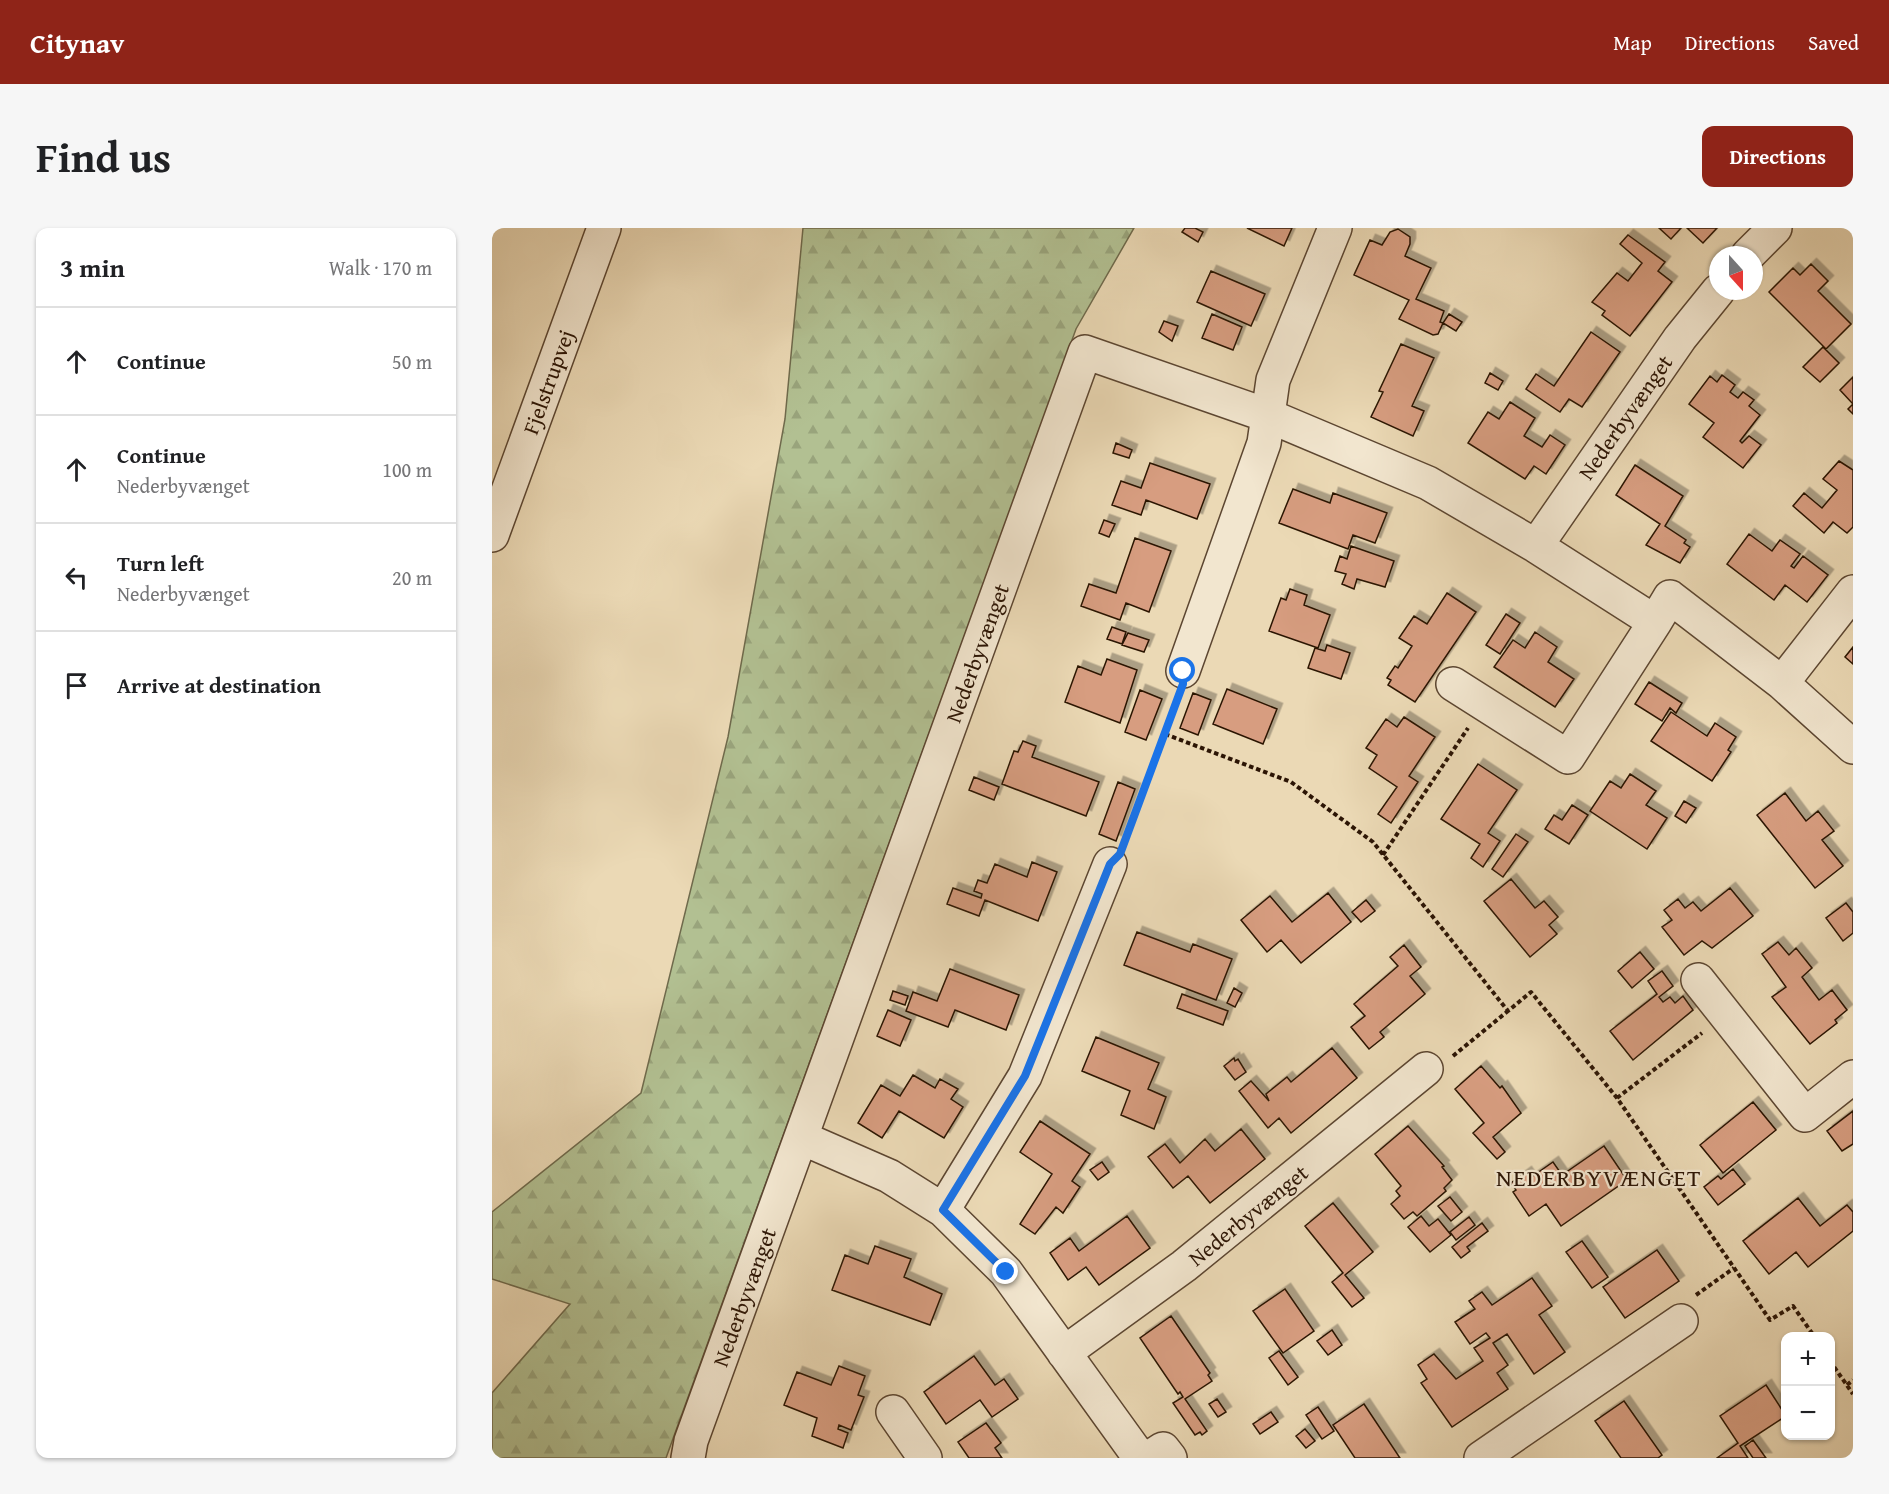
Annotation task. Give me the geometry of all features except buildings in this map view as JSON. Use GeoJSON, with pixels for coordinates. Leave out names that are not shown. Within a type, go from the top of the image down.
{"type":"FeatureCollection","features":[{"type":"Feature","properties":{"kind":"street","name":"Fjelstrupvej"},"geometry":{"type":"LineString","coordinates":[[492,535],[604,228]]}},
{"type":"Feature","properties":{"kind":"street"},"geometry":{"type":"LineString","coordinates":[[1183,671],[1264,443],[1273,380],[1335,228]]}},
{"type":"Feature","properties":{"kind":"street"},"geometry":{"type":"LineString","coordinates":[[1757,246],[1775,228]]}},
{"type":"Feature","properties":{"kind":"street","name":"Nederbyvænget"},"geometry":{"type":"LineString","coordinates":[[1536,546],[1680,338],[1711,300]]}},
{"type":"Feature","properties":{"kind":"street","name":"Nederbyvænget"},"geometry":{"type":"LineString","coordinates":[[688,1458],[691,1441],[1085,352],[1269,416],[1428,483],[1536,546],[1655,622]]}},
{"type":"Feature","properties":{"kind":"street"},"geometry":{"type":"LineString","coordinates":[[1782,683],[1853,592]]}},
{"type":"Feature","properties":{"kind":"street"},"geometry":{"type":"LineString","coordinates":[[1453,684],[1568,757],[1670,597],[1782,683],[1853,747]]}},
{"type":"Feature","properties":{"kind":"street"},"geometry":{"type":"LineString","coordinates":[[943,1210],[1025,1076],[1110,864]]}},
{"type":"Feature","properties":{"kind":"street"},"geometry":{"type":"LineString","coordinates":[[1698,980],[1805,1115],[1853,1077]]}},
{"type":"Feature","properties":{"kind":"street","name":"Nederbyvænget"},"geometry":{"type":"LineString","coordinates":[[1064,1353],[1184,1266],[1426,1069]]}},
{"type":"Feature","properties":{"kind":"street"},"geometry":{"type":"LineString","coordinates":[[802,1138],[889,1176],[943,1210],[1006,1272],[1140,1458]]}},
{"type":"Feature","properties":{"kind":"street"},"geometry":{"type":"LineString","coordinates":[[1481,1458],[1681,1321]]}},
{"type":"Feature","properties":{"kind":"street"},"geometry":{"type":"LineString","coordinates":[[893,1412],[925,1458]]}},
{"type":"Feature","properties":{"kind":"street"},"geometry":{"type":"LineString","coordinates":[[1149,1458],[1163,1449],[1170,1458]]}},
{"type":"Feature","properties":{"kind":"path"},"geometry":{"type":"LineString","coordinates":[[1110,864],[1120,854],[1183,684],[1183,671]]}},
{"type":"Feature","properties":{"kind":"path"},"geometry":{"type":"LineString","coordinates":[[1383,855],[1484,704]]}},
{"type":"Feature","properties":{"kind":"path"},"geometry":{"type":"LineString","coordinates":[[1165,734],[1291,782],[1373,842],[1508,1011]]}},
{"type":"Feature","properties":{"kind":"path"},"geometry":{"type":"LineString","coordinates":[[1426,1069],[1436,1070],[1531,992],[1617,1098],[1770,1320],[1793,1306],[1811,1332]]}},
{"type":"Feature","properties":{"kind":"path"},"geometry":{"type":"LineString","coordinates":[[1617,1098],[1725,1015]]}},
{"type":"Feature","properties":{"kind":"path"},"geometry":{"type":"LineString","coordinates":[[1681,1321],[1678,1308],[1734,1268]]}},
{"type":"Feature","properties":{"kind":"path"},"geometry":{"type":"LineString","coordinates":[[1835,1368],[1853,1394]]}},
{"type":"Feature","properties":{"kind":"path"},"geometry":{"type":"LineString","coordinates":[[1846,1385],[1853,1380]]}},
{"type":"Feature","properties":{"kind":"green space"},"geometry":{"type":"Polygon","coordinates":[[[803,228],[1134,228],[1076,329],[666,1458],[492,1458],[492,1393],[570,1304],[492,1279],[492,1212],[641,1093],[728,737],[785,419],[803,228]]]}},
{"type":"Feature","properties":{"kind":"district","name":"NEDERBYVÆNGET"},"geometry":{"type":"Point","coordinates":[1599,1178]}},
{"type":"Feature","properties":{"kind":"route"},"geometry":{"type":"LineString","coordinates":[[1006,1272],[943,1210],[1025,1076],[1110,864],[1120,854],[1183,684],[1183,671]]}}]}
